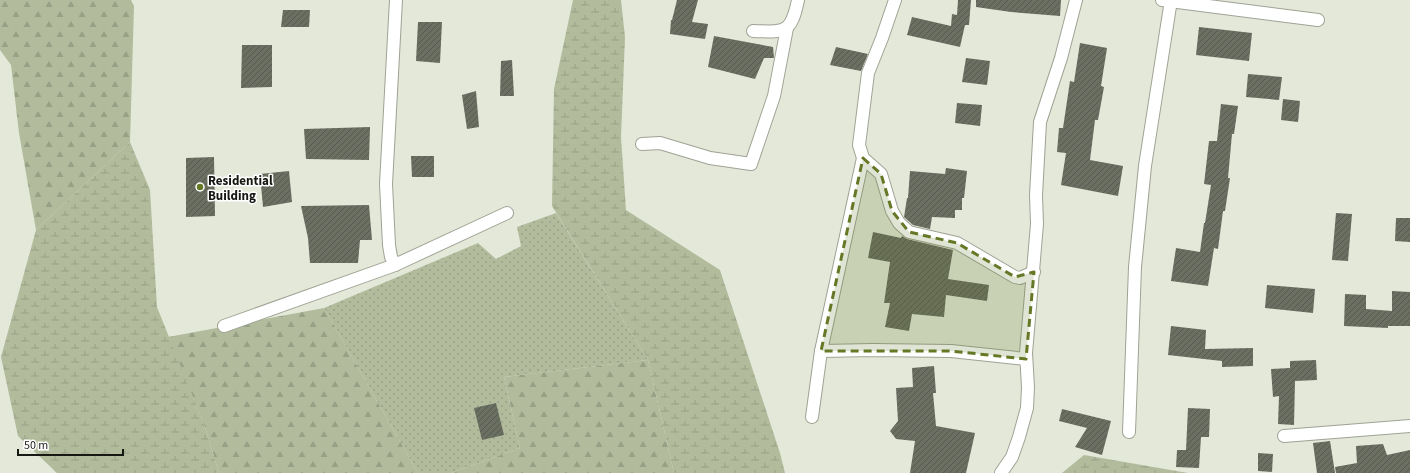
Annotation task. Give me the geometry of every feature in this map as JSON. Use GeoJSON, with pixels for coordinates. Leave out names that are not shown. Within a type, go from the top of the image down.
{"type":"FeatureCollection","features":[{"type":"Feature","properties":{"kind":"street"},"geometry":{"type":"LineString","coordinates":[[395,265],[391,257],[389,245],[386,184],[396,0]]}},
{"type":"Feature","properties":{"kind":"street"},"geometry":{"type":"LineString","coordinates":[[642,144],[660,143],[710,158],[751,164],[774,96],[787,28],[792,21],[798,0]]}},
{"type":"Feature","properties":{"kind":"street"},"geometry":{"type":"LineString","coordinates":[[812,417],[821,351],[863,158],[859,145],[868,73],[895,0]]}},
{"type":"Feature","properties":{"kind":"street"},"geometry":{"type":"LineString","coordinates":[[1001,473],[1012,457],[1027,408],[1028,387],[1026,353],[1038,219],[1036,195],[1040,122],[1061,58],[1076,0]]}},
{"type":"Feature","properties":{"kind":"street"},"geometry":{"type":"LineString","coordinates":[[1129,432],[1136,252],[1144,166],[1168,0],[1318,20]]}},
{"type":"Feature","properties":{"kind":"street"},"geometry":{"type":"LineString","coordinates":[[753,31],[778,32],[787,28]]}},
{"type":"Feature","properties":{"kind":"street"},"geometry":{"type":"LineString","coordinates":[[863,158],[881,174],[892,211],[899,223],[909,232],[957,243],[1015,277],[1020,278],[1034,272]]}},
{"type":"Feature","properties":{"kind":"street"},"geometry":{"type":"LineString","coordinates":[[224,326],[395,265],[507,213]]}},
{"type":"Feature","properties":{"kind":"street"},"geometry":{"type":"LineString","coordinates":[[821,351],[951,351],[1026,359]]}},
{"type":"Feature","properties":{"kind":"street"},"geometry":{"type":"LineString","coordinates":[[1284,436],[1410,426]]}},
{"type":"Feature","properties":{"kind":"highlighted area"},"geometry":{"type":"Polygon","coordinates":[[[863,158],[881,174],[892,211],[909,232],[957,243],[1015,277],[1034,272],[1026,359],[951,351],[821,351],[863,158]]]}},
{"type":"Feature","properties":{"kind":"green space"},"geometry":{"type":"Polygon","coordinates":[[[0,0],[131,0],[134,6],[130,142],[36,230],[19,133],[11,65],[0,50],[0,0]]]}},
{"type":"Feature","properties":{"kind":"green space"},"geometry":{"type":"Polygon","coordinates":[[[573,0],[621,0],[625,37],[621,137],[626,210],[720,270],[780,453],[785,473],[674,473],[648,360],[552,206],[554,89],[573,0]]]}},
{"type":"Feature","properties":{"kind":"green space"},"geometry":{"type":"Polygon","coordinates":[[[130,142],[150,190],[157,307],[205,427],[219,473],[57,473],[18,436],[1,357],[36,230],[130,142]]]}},
{"type":"Feature","properties":{"kind":"green space"},"geometry":{"type":"Polygon","coordinates":[[[556,213],[648,360],[504,377],[520,448],[451,473],[418,473],[324,308],[478,243],[496,259],[521,246],[517,227],[556,213]]]}},
{"type":"Feature","properties":{"kind":"green space"},"geometry":{"type":"Polygon","coordinates":[[[324,308],[418,473],[219,473],[205,427],[168,337],[324,308]]]}},
{"type":"Feature","properties":{"kind":"green space"},"geometry":{"type":"Polygon","coordinates":[[[648,360],[674,473],[451,473],[520,448],[504,377],[648,360]]]}},
{"type":"Feature","properties":{"kind":"green space"},"geometry":{"type":"Polygon","coordinates":[[[1084,455],[1188,473],[1062,473],[1084,455]]]}},
{"type":"Feature","properties":{"kind":"building"},"geometry":{"type":"Polygon","coordinates":[[[677,0],[698,0],[692,22],[708,24],[705,39],[670,34],[671,20],[677,0]]]}},
{"type":"Feature","properties":{"kind":"building"},"geometry":{"type":"Polygon","coordinates":[[[958,0],[971,0],[969,25],[965,25],[960,47],[907,35],[912,17],[951,26],[952,14],[957,15],[958,0]]]}},
{"type":"Feature","properties":{"kind":"building"},"geometry":{"type":"Polygon","coordinates":[[[976,0],[1061,0],[1060,16],[1011,12],[976,7],[976,0]]]}},
{"type":"Feature","properties":{"kind":"building"},"geometry":{"type":"Polygon","coordinates":[[[283,10],[310,10],[309,27],[281,27],[283,10]]]}},
{"type":"Feature","properties":{"kind":"building"},"geometry":{"type":"Polygon","coordinates":[[[418,22],[442,22],[440,63],[416,61],[418,22]]]}},
{"type":"Feature","properties":{"kind":"building"},"geometry":{"type":"Polygon","coordinates":[[[1199,27],[1252,33],[1249,61],[1196,55],[1199,27]]]}},
{"type":"Feature","properties":{"kind":"building"},"geometry":{"type":"Polygon","coordinates":[[[714,36],[773,47],[774,58],[764,58],[755,79],[708,67],[714,36]]]}},
{"type":"Feature","properties":{"kind":"building"},"geometry":{"type":"Polygon","coordinates":[[[1080,43],[1107,48],[1101,86],[1104,87],[1098,120],[1095,120],[1090,160],[1123,166],[1118,196],[1061,185],[1066,153],[1057,152],[1059,128],[1063,128],[1070,81],[1074,82],[1080,43]]]}},
{"type":"Feature","properties":{"kind":"building"},"geometry":{"type":"Polygon","coordinates":[[[242,45],[272,45],[272,87],[241,88],[242,45]]]}},
{"type":"Feature","properties":{"kind":"building"},"geometry":{"type":"Polygon","coordinates":[[[836,47],[868,54],[861,71],[830,65],[836,47]]]}},
{"type":"Feature","properties":{"kind":"building"},"geometry":{"type":"Polygon","coordinates":[[[966,58],[990,61],[987,85],[962,82],[966,58]]]}},
{"type":"Feature","properties":{"kind":"building"},"geometry":{"type":"Polygon","coordinates":[[[512,60],[514,96],[500,96],[501,61],[512,60]]]}},
{"type":"Feature","properties":{"kind":"building"},"geometry":{"type":"Polygon","coordinates":[[[1248,74],[1282,77],[1279,100],[1246,97],[1248,74]]]}},
{"type":"Feature","properties":{"kind":"building"},"geometry":{"type":"Polygon","coordinates":[[[476,91],[479,127],[467,129],[462,95],[476,91]]]}},
{"type":"Feature","properties":{"kind":"building"},"geometry":{"type":"Polygon","coordinates":[[[1283,99],[1300,101],[1298,122],[1281,120],[1283,99]]]}},
{"type":"Feature","properties":{"kind":"building"},"geometry":{"type":"Polygon","coordinates":[[[957,103],[982,105],[980,126],[955,123],[957,103]]]}},
{"type":"Feature","properties":{"kind":"building"},"geometry":{"type":"Polygon","coordinates":[[[1221,104],[1238,106],[1234,134],[1232,134],[1228,178],[1230,178],[1225,211],[1223,211],[1218,249],[1214,248],[1208,286],[1171,281],[1176,248],[1200,252],[1211,185],[1204,184],[1209,141],[1217,141],[1221,104]]]}},
{"type":"Feature","properties":{"kind":"building"},"geometry":{"type":"Polygon","coordinates":[[[370,127],[369,160],[306,159],[304,129],[370,127]]]}},
{"type":"Feature","properties":{"kind":"building"},"geometry":{"type":"Polygon","coordinates":[[[411,156],[434,156],[434,177],[412,177],[411,156]]]}},
{"type":"Feature","properties":{"kind":"building","name":"Residential Building"},"geometry":{"type":"Polygon","coordinates":[[[214,157],[215,216],[186,217],[186,158],[214,157]]]}},
{"type":"Feature","properties":{"kind":"building"},"geometry":{"type":"Polygon","coordinates":[[[946,168],[967,171],[964,198],[962,198],[962,210],[955,210],[955,218],[932,217],[930,229],[913,225],[904,217],[908,198],[910,171],[945,174],[946,168]]]}},
{"type":"Feature","properties":{"kind":"building","name":"Residential Building"},"geometry":{"type":"Polygon","coordinates":[[[289,171],[292,202],[263,207],[260,174],[289,171]]]}},
{"type":"Feature","properties":{"kind":"building"},"geometry":{"type":"Polygon","coordinates":[[[369,205],[372,240],[360,240],[358,263],[310,263],[308,238],[301,206],[369,205]]]}},
{"type":"Feature","properties":{"kind":"building"},"geometry":{"type":"Polygon","coordinates":[[[1336,213],[1352,214],[1348,261],[1332,260],[1336,213]]]}},
{"type":"Feature","properties":{"kind":"building"},"geometry":{"type":"Polygon","coordinates":[[[1396,218],[1410,218],[1410,242],[1395,241],[1396,218]]]}},
{"type":"Feature","properties":{"kind":"building"},"geometry":{"type":"Polygon","coordinates":[[[873,232],[901,238],[902,236],[907,239],[953,250],[948,279],[989,285],[987,301],[946,295],[944,317],[912,314],[909,331],[885,327],[890,303],[884,303],[890,262],[868,258],[873,232]]]}},
{"type":"Feature","properties":{"kind":"building"},"geometry":{"type":"Polygon","coordinates":[[[1267,285],[1315,289],[1313,313],[1265,308],[1267,285]]]}},
{"type":"Feature","properties":{"kind":"building"},"geometry":{"type":"Polygon","coordinates":[[[1392,291],[1410,292],[1410,326],[1388,326],[1388,328],[1344,326],[1345,294],[1366,295],[1366,309],[1392,311],[1392,291]]]}},
{"type":"Feature","properties":{"kind":"building"},"geometry":{"type":"Polygon","coordinates":[[[1171,326],[1206,330],[1205,349],[1253,348],[1253,366],[1222,367],[1222,361],[1168,355],[1171,326]]]}},
{"type":"Feature","properties":{"kind":"building"},"geometry":{"type":"Polygon","coordinates":[[[1316,360],[1317,380],[1295,381],[1294,425],[1278,424],[1279,396],[1273,397],[1271,369],[1290,368],[1290,361],[1316,360]]]}},
{"type":"Feature","properties":{"kind":"building"},"geometry":{"type":"Polygon","coordinates":[[[934,366],[936,393],[933,393],[936,426],[975,433],[966,473],[910,473],[915,441],[896,439],[890,431],[898,421],[896,388],[913,387],[912,368],[934,366]]]}},
{"type":"Feature","properties":{"kind":"building"},"geometry":{"type":"Polygon","coordinates":[[[496,403],[504,435],[482,440],[474,408],[496,403]]]}},
{"type":"Feature","properties":{"kind":"building"},"geometry":{"type":"Polygon","coordinates":[[[1188,408],[1210,409],[1209,437],[1201,437],[1199,468],[1176,467],[1177,450],[1186,450],[1188,408]]]}},
{"type":"Feature","properties":{"kind":"building"},"geometry":{"type":"Polygon","coordinates":[[[1062,409],[1111,421],[1102,455],[1075,447],[1087,428],[1059,421],[1062,409]]]}},
{"type":"Feature","properties":{"kind":"building"},"geometry":{"type":"Polygon","coordinates":[[[1330,441],[1335,473],[1317,473],[1313,443],[1330,441]]]}},
{"type":"Feature","properties":{"kind":"building"},"geometry":{"type":"Polygon","coordinates":[[[1383,444],[1387,455],[1410,450],[1410,473],[1336,473],[1335,467],[1357,463],[1356,446],[1383,444]]]}},
{"type":"Feature","properties":{"kind":"building"},"geometry":{"type":"Polygon","coordinates":[[[1258,453],[1273,454],[1272,472],[1258,471],[1258,453]]]}},
{"type":"Feature","properties":{"kind":"place","name":"Residential Building"},"geometry":{"type":"Point","coordinates":[200,187]}}]}
